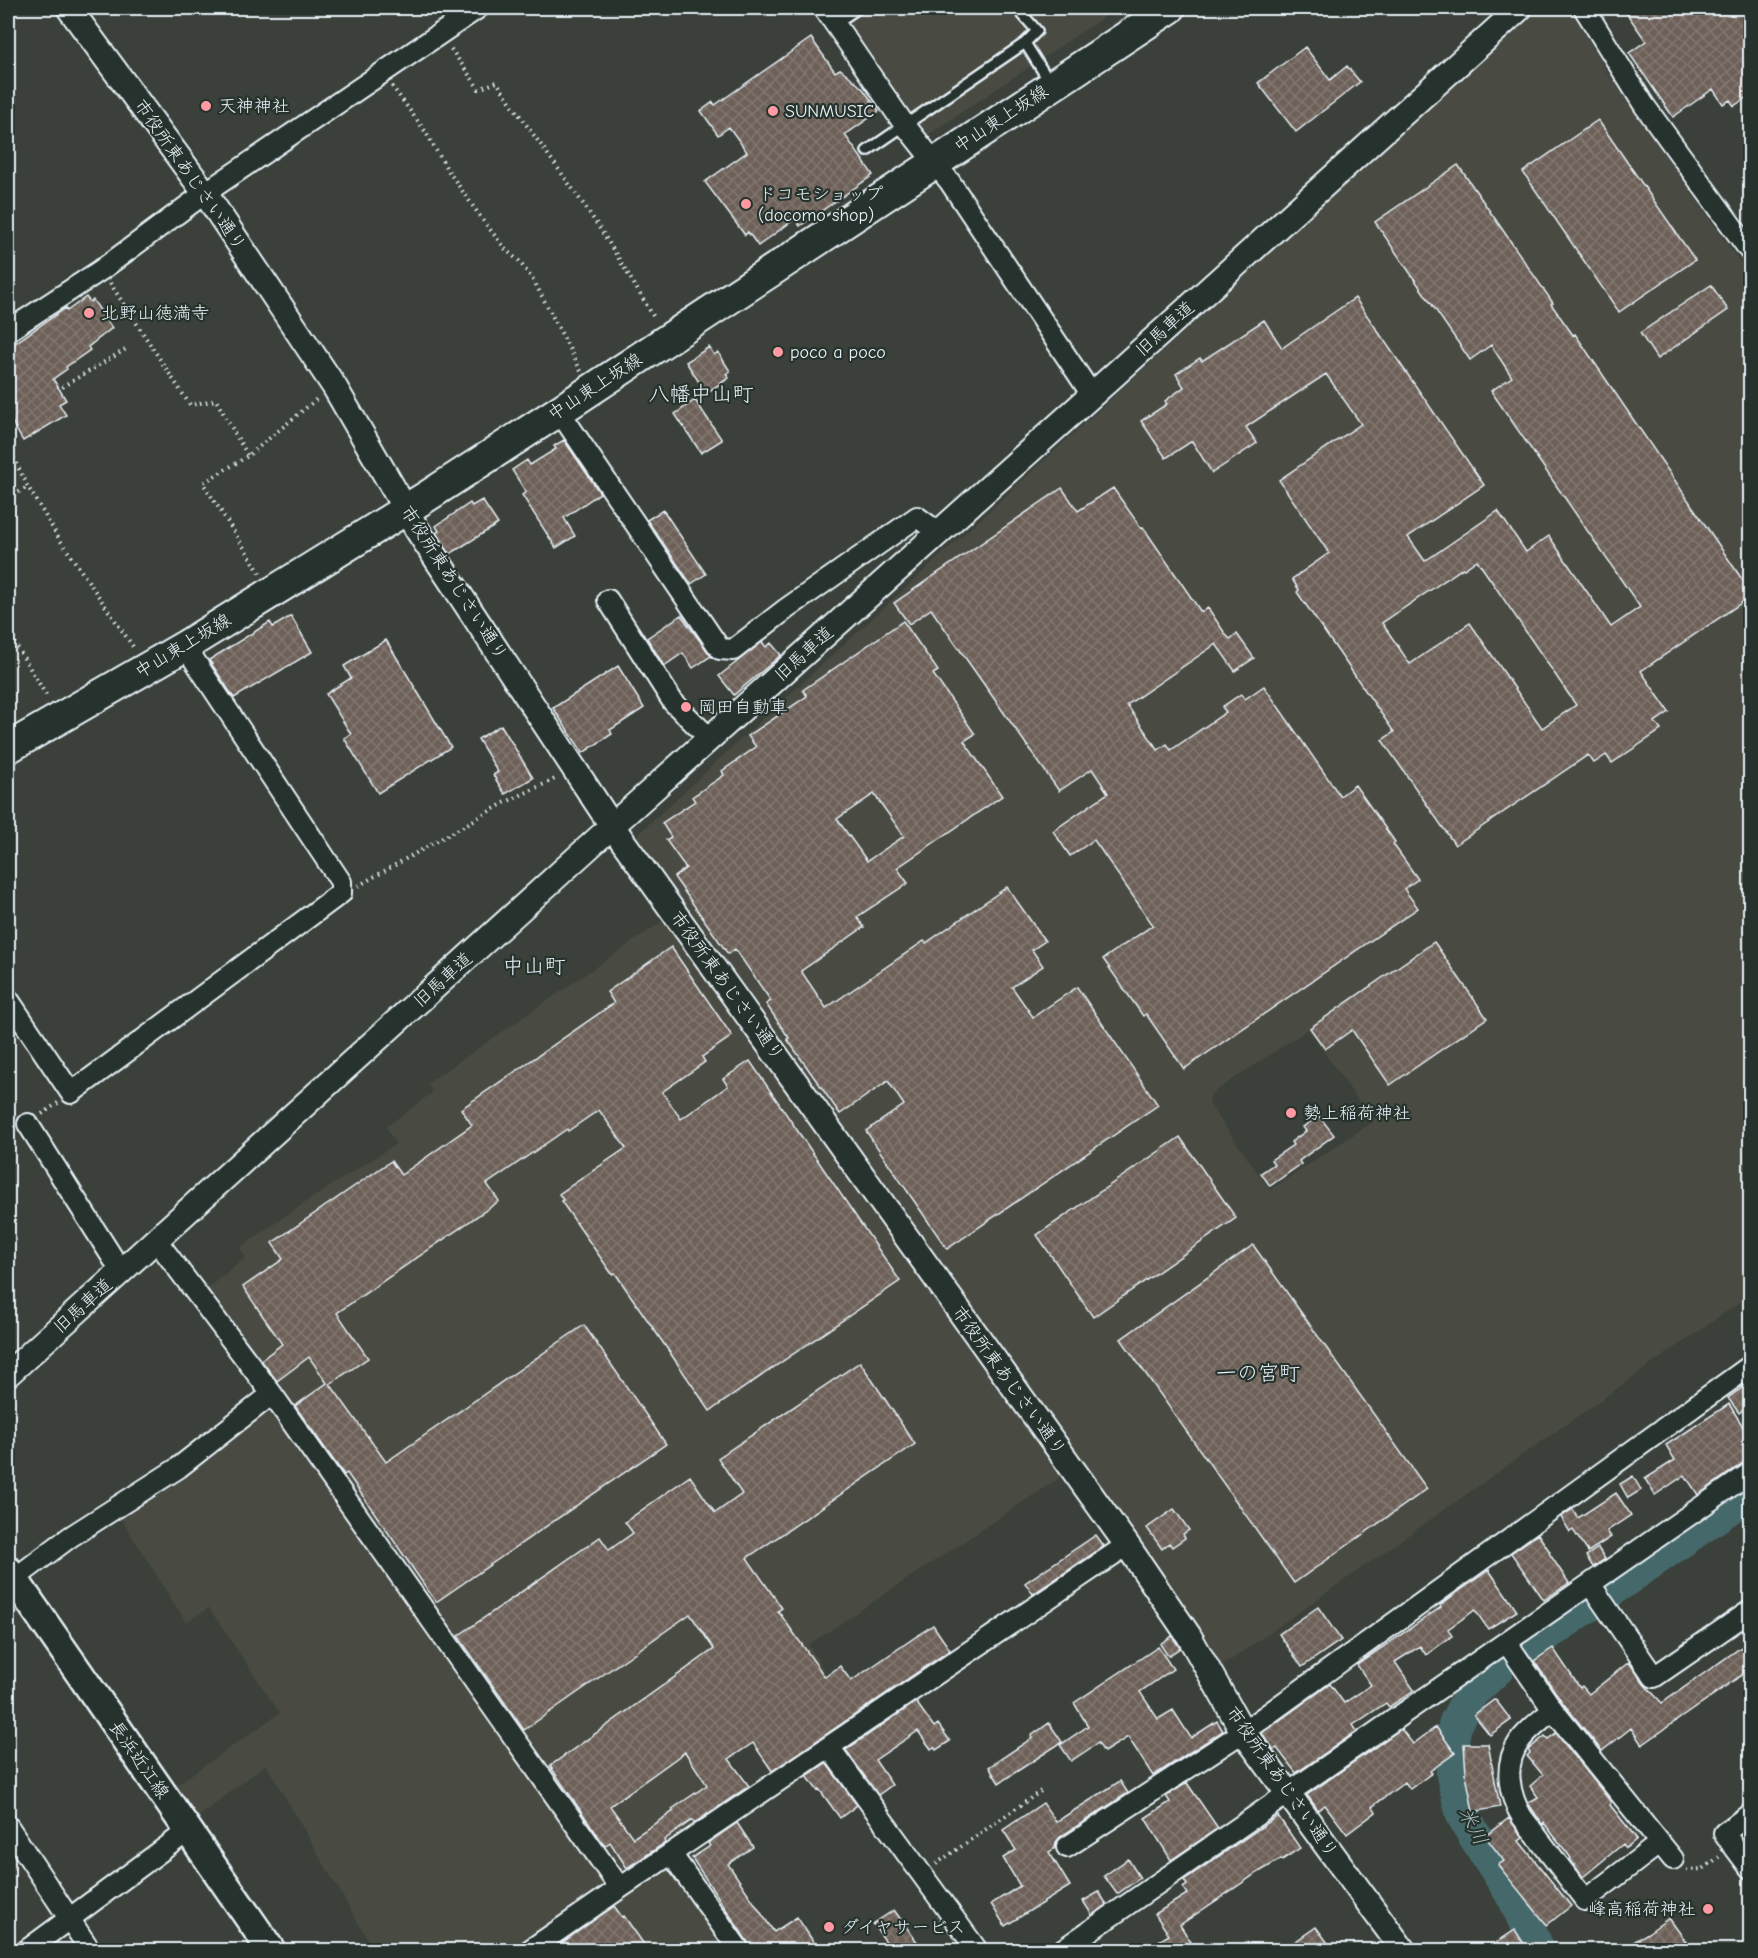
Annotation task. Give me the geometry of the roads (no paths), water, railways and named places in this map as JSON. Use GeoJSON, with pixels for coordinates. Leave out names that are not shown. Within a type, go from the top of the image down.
{"type":"FeatureCollection","features":[{"type":"Feature","properties":{"kind":"main road","name":"中山東上坂線"},"geometry":{"type":"LineString","coordinates":[[8,748],[185,646],[406,509],[559,411],[1170,8]]}},
{"type":"Feature","properties":{"kind":"main road","name":"長浜近江線"},"geometry":{"type":"LineString","coordinates":[[10,1575],[271,1950]]}},
{"type":"Feature","properties":{"kind":"street","name":"市役所東あじさい通り"},"geometry":{"type":"LineString","coordinates":[[69,8],[205,193],[334,386],[418,531],[612,826],[1127,1545],[1189,1636],[1243,1732],[1403,1950]]}},
{"type":"Feature","properties":{"kind":"street"},"geometry":{"type":"LineString","coordinates":[[8,331],[101,270],[205,193],[478,8]]}},
{"type":"Feature","properties":{"kind":"street","name":"旧馬車道"},"geometry":{"type":"LineString","coordinates":[[8,1374],[612,826],[1521,8]]}},
{"type":"Feature","properties":{"kind":"street"},"geometry":{"type":"LineString","coordinates":[[1584,8],[1644,105],[1750,251]]}},
{"type":"Feature","properties":{"kind":"street"},"geometry":{"type":"LineString","coordinates":[[830,15],[904,124],[950,182],[1092,395]]}},
{"type":"Feature","properties":{"kind":"street"},"geometry":{"type":"LineString","coordinates":[[559,411],[720,649],[733,650],[786,609],[916,517],[939,533]]}},
{"type":"Feature","properties":{"kind":"street"},"geometry":{"type":"LineString","coordinates":[[608,600],[673,702],[710,739]]}},
{"type":"Feature","properties":{"kind":"street"},"geometry":{"type":"LineString","coordinates":[[8,999],[71,1094],[341,893],[341,882],[185,646]]}},
{"type":"Feature","properties":{"kind":"street"},"geometry":{"type":"LineString","coordinates":[[28,1124],[121,1271]]}},
{"type":"Feature","properties":{"kind":"street"},"geometry":{"type":"LineString","coordinates":[[157,1241],[272,1394],[620,1887]]}},
{"type":"Feature","properties":{"kind":"street"},"geometry":{"type":"LineString","coordinates":[[1067,1847],[1243,1732],[1750,1365]]}},
{"type":"Feature","properties":{"kind":"street"},"geometry":{"type":"LineString","coordinates":[[10,1575],[178,1468],[272,1394]]}},
{"type":"Feature","properties":{"kind":"street"},"geometry":{"type":"LineString","coordinates":[[1062,1950],[1750,1473]]}},
{"type":"Feature","properties":{"kind":"street"},"geometry":{"type":"LineString","coordinates":[[530,1950],[1127,1545]]}},
{"type":"Feature","properties":{"kind":"street"},"geometry":{"type":"LineString","coordinates":[[1590,1584],[1654,1677],[1750,1611]]}},
{"type":"Feature","properties":{"kind":"street"},"geometry":{"type":"LineString","coordinates":[[1507,1643],[1553,1710],[1673,1859]]}},
{"type":"Feature","properties":{"kind":"street"},"geometry":{"type":"LineString","coordinates":[[1553,1710],[1519,1740],[1510,1762],[1510,1785],[1512,1796],[1522,1817],[1585,1900],[1660,1843]]}},
{"type":"Feature","properties":{"kind":"street"},"geometry":{"type":"LineString","coordinates":[[829,1747],[977,1950]]}},
{"type":"Feature","properties":{"kind":"street"},"geometry":{"type":"LineString","coordinates":[[1750,1814],[1724,1833],[1727,1850],[1750,1868]]}},
{"type":"Feature","properties":{"kind":"street"},"geometry":{"type":"LineString","coordinates":[[8,1826],[90,1950]]}},
{"type":"Feature","properties":{"kind":"street"},"geometry":{"type":"LineString","coordinates":[[27,1950],[188,1831]]}},
{"type":"Feature","properties":{"kind":"street"},"geometry":{"type":"LineString","coordinates":[[672,1855],[739,1950]]}},
{"type":"Feature","properties":{"kind":"lane"},"geometry":{"type":"LineString","coordinates":[[830,15],[858,8]]}},
{"type":"Feature","properties":{"kind":"lane"},"geometry":{"type":"LineString","coordinates":[[867,151],[1025,43],[1037,31],[1017,8]]}},
{"type":"Feature","properties":{"kind":"lane"},"geometry":{"type":"LineString","coordinates":[[1025,43],[1052,86]]}},
{"type":"Feature","properties":{"kind":"waterway","name":"米川"},"geometry":{"type":"LineString","coordinates":[[1605,1594],[1750,1493]]}},
{"type":"Feature","properties":{"kind":"waterway","name":"米川"},"geometry":{"type":"LineString","coordinates":[[1528,1647],[1592,1603]]}},
{"type":"Feature","properties":{"kind":"waterway","name":"米川"},"geometry":{"type":"LineString","coordinates":[[1497,1669],[1471,1693],[1456,1722],[1453,1734],[1453,1775],[1463,1815],[1514,1897],[1538,1950]]}},
{"type":"Feature","properties":{"kind":"place","name":"天神神社"},"geometry":{"type":"Point","coordinates":[206,106]}},
{"type":"Feature","properties":{"kind":"place","name":"SUNMUSIC"},"geometry":{"type":"Point","coordinates":[773,111]}},
{"type":"Feature","properties":{"kind":"place","name":"ドコモショップ (docomo shop)"},"geometry":{"type":"Point","coordinates":[746,204]}},
{"type":"Feature","properties":{"kind":"place","name":"北野山徳満寺"},"geometry":{"type":"Point","coordinates":[89,313]}},
{"type":"Feature","properties":{"kind":"place","name":"poco a poco"},"geometry":{"type":"Point","coordinates":[778,352]}},
{"type":"Feature","properties":{"kind":"place","name":"岡田自動車"},"geometry":{"type":"Point","coordinates":[686,707]}},
{"type":"Feature","properties":{"kind":"place","name":"勢上稲荷神社"},"geometry":{"type":"Point","coordinates":[1291,1113]}},
{"type":"Feature","properties":{"kind":"place","name":"峰高稲荷神社"},"geometry":{"type":"Point","coordinates":[1708,1909]}},
{"type":"Feature","properties":{"kind":"place","name":"ダイヤサービス"},"geometry":{"type":"Point","coordinates":[829,1927]}},
{"type":"Feature","properties":{"kind":"district","name":"八幡中山町"},"geometry":{"type":"Point","coordinates":[701,394]}},
{"type":"Feature","properties":{"kind":"district","name":"中山町"},"geometry":{"type":"Point","coordinates":[534,966]}},
{"type":"Feature","properties":{"kind":"district","name":"一の宮町"},"geometry":{"type":"Point","coordinates":[1258,1373]}}]}
